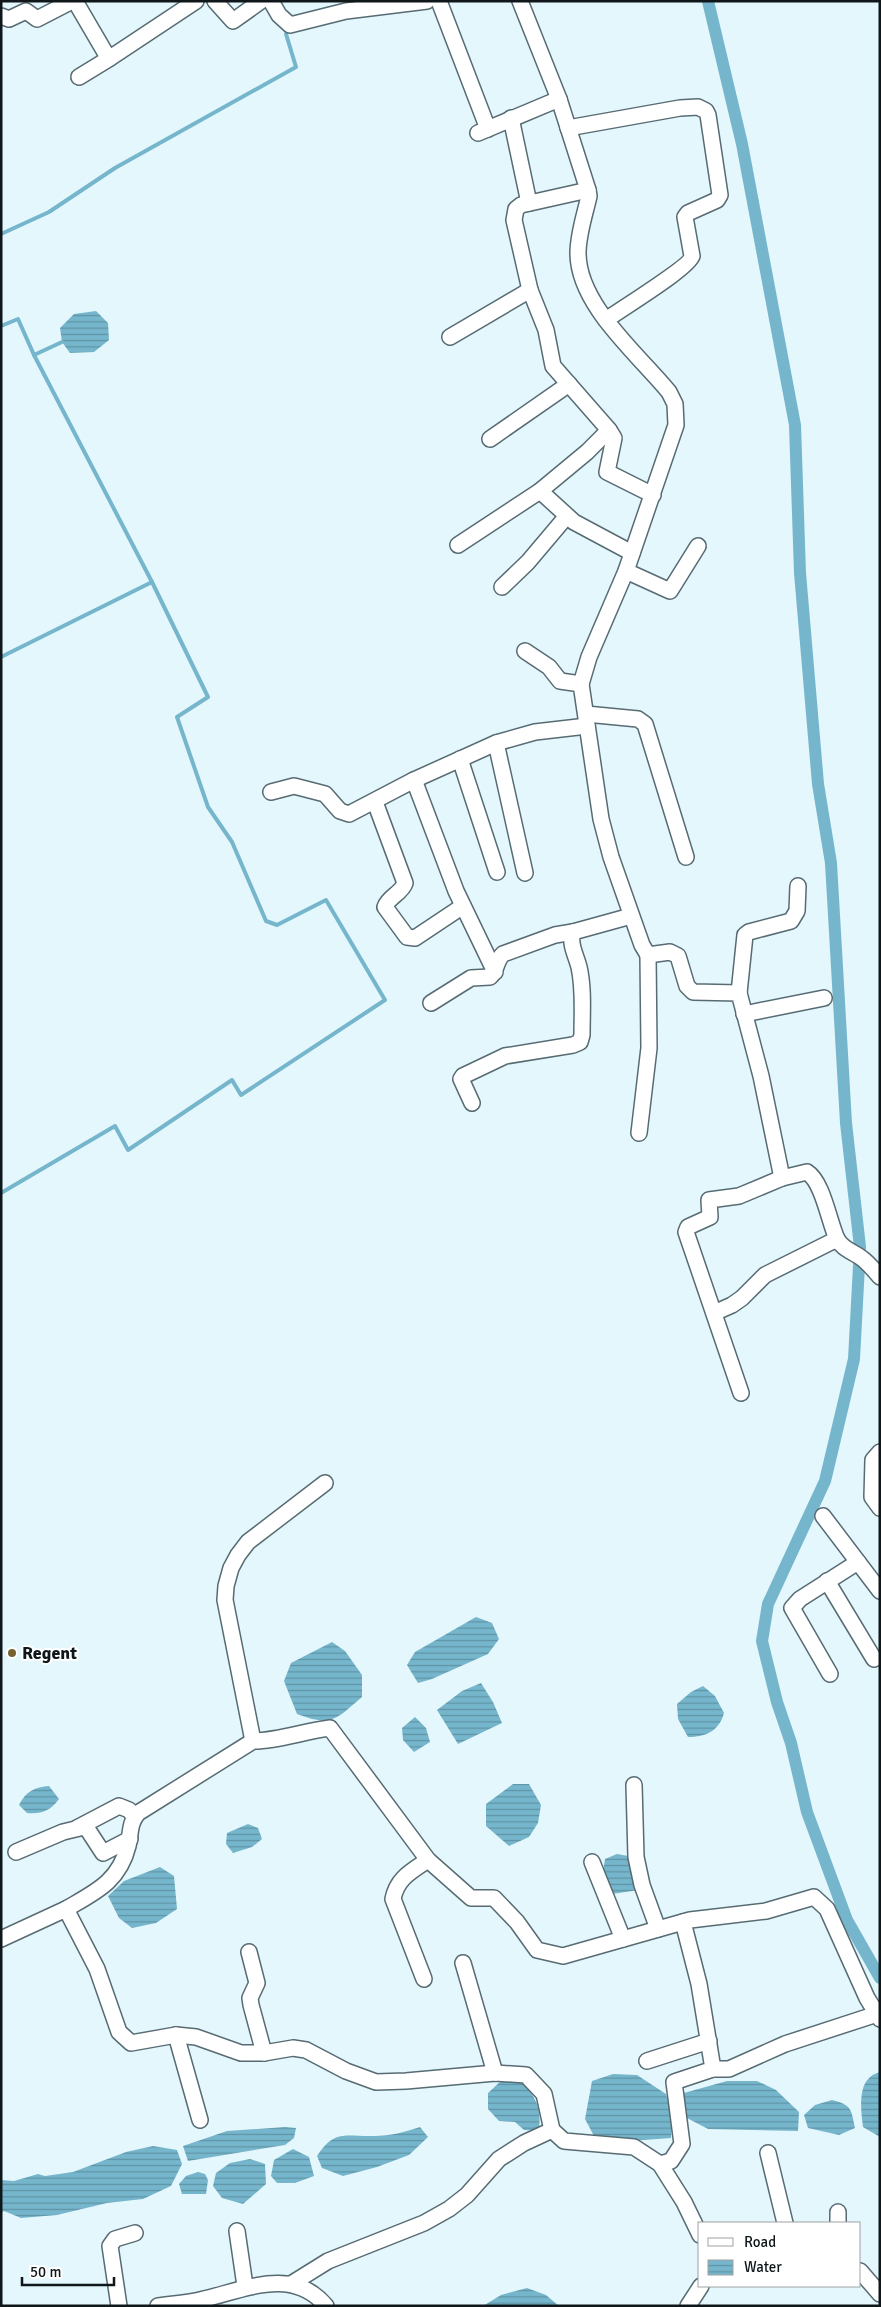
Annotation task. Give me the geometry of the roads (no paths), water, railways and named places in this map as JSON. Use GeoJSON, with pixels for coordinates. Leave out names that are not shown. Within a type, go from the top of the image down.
{"type":"FeatureCollection","features":[{"type":"Feature","properties":{"kind":"street"},"geometry":{"type":"LineString","coordinates":[[1,16],[9,19],[24,11],[37,19],[74,1],[110,58]]}},
{"type":"Feature","properties":{"kind":"street"},"geometry":{"type":"LineString","coordinates":[[79,77],[196,1]]}},
{"type":"Feature","properties":{"kind":"street"},"geometry":{"type":"LineString","coordinates":[[215,1],[233,21],[261,1]]}},
{"type":"Feature","properties":{"kind":"street"},"geometry":{"type":"LineString","coordinates":[[271,1],[279,15],[290,25],[346,11],[427,1]]}},
{"type":"Feature","properties":{"kind":"street"},"geometry":{"type":"LineString","coordinates":[[439,1],[483,131],[560,99]]}},
{"type":"Feature","properties":{"kind":"street"},"geometry":{"type":"LineString","coordinates":[[520,1],[560,99],[588,190],[589,196],[578,252],[584,284],[606,320],[665,387],[675,404],[676,425],[653,495],[581,684],[601,819],[631,916],[642,945],[648,955],[650,1048],[639,1133]]}},
{"type":"Feature","properties":{"kind":"street"},"geometry":{"type":"LineString","coordinates":[[568,128],[680,108],[698,107],[706,111],[708,116],[720,195],[717,200],[688,213],[685,217],[692,256],[691,261],[678,272],[633,300],[606,320]]}},
{"type":"Feature","properties":{"kind":"street"},"geometry":{"type":"LineString","coordinates":[[511,118],[529,203]]}},
{"type":"Feature","properties":{"kind":"street"},"geometry":{"type":"LineString","coordinates":[[588,190],[518,207],[514,213],[514,220],[530,290],[546,330],[553,366],[614,438],[607,472],[653,495]]}},
{"type":"Feature","properties":{"kind":"street"},"geometry":{"type":"LineString","coordinates":[[450,337],[530,290]]}},
{"type":"Feature","properties":{"kind":"street"},"geometry":{"type":"LineString","coordinates":[[490,439],[569,384]]}},
{"type":"Feature","properties":{"kind":"street"},"geometry":{"type":"LineString","coordinates":[[458,545],[540,491],[587,452],[609,430]]}},
{"type":"Feature","properties":{"kind":"street"},"geometry":{"type":"LineString","coordinates":[[540,491],[566,517],[632,553]]}},
{"type":"Feature","properties":{"kind":"street"},"geometry":{"type":"LineString","coordinates":[[502,587],[528,562],[566,517]]}},
{"type":"Feature","properties":{"kind":"street"},"geometry":{"type":"LineString","coordinates":[[626,570],[670,591],[698,546]]}},
{"type":"Feature","properties":{"kind":"street"},"geometry":{"type":"LineString","coordinates":[[525,651],[549,666],[560,680],[581,684]]}},
{"type":"Feature","properties":{"kind":"street"},"geometry":{"type":"LineString","coordinates":[[271,792],[294,786],[325,794],[345,814],[375,802],[414,780],[496,743],[586,720],[638,719],[645,724],[686,857]]}},
{"type":"Feature","properties":{"kind":"street"},"geometry":{"type":"LineString","coordinates":[[496,743],[524,873]]}},
{"type":"Feature","properties":{"kind":"street"},"geometry":{"type":"LineString","coordinates":[[460,759],[497,872]]}},
{"type":"Feature","properties":{"kind":"street"},"geometry":{"type":"LineString","coordinates":[[414,780],[463,906],[494,972]]}},
{"type":"Feature","properties":{"kind":"street"},"geometry":{"type":"LineString","coordinates":[[375,802],[405,883],[405,886],[386,902],[385,907],[408,937],[415,938],[463,906]]}},
{"type":"Feature","properties":{"kind":"street"},"geometry":{"type":"LineString","coordinates":[[782,1178],[761,1076],[739,993],[745,935],[749,932],[791,921],[797,911],[798,886]]}},
{"type":"Feature","properties":{"kind":"street"},"geometry":{"type":"LineString","coordinates":[[431,1003],[471,978],[488,978],[494,972],[503,954],[555,935],[631,916]]}},
{"type":"Feature","properties":{"kind":"street"},"geometry":{"type":"LineString","coordinates":[[472,1103],[461,1080],[463,1076],[505,1056],[573,1045],[581,1039],[582,987],[579,968],[571,942],[573,932]]}},
{"type":"Feature","properties":{"kind":"street"},"geometry":{"type":"LineString","coordinates":[[648,955],[675,953],[680,961],[687,986],[693,992],[739,993]]}},
{"type":"Feature","properties":{"kind":"street"},"geometry":{"type":"LineString","coordinates":[[744,1014],[824,998]]}},
{"type":"Feature","properties":{"kind":"street"},"geometry":{"type":"LineString","coordinates":[[741,1394],[687,1235],[687,1229],[710,1217],[709,1200],[736,1197],[782,1178],[808,1172],[817,1184],[842,1245],[863,1259],[880,1277]]}},
{"type":"Feature","properties":{"kind":"street"},"geometry":{"type":"LineString","coordinates":[[714,1313],[742,1298],[765,1275],[842,1245]]}},
{"type":"Feature","properties":{"kind":"street"},"geometry":{"type":"LineString","coordinates":[[880,1452],[873,1460],[872,1497],[880,1508]]}},
{"type":"Feature","properties":{"kind":"street"},"geometry":{"type":"LineString","coordinates":[[253,1741],[226,1614],[226,1586],[238,1554],[248,1542],[325,1483]]}},
{"type":"Feature","properties":{"kind":"street"},"geometry":{"type":"LineString","coordinates":[[823,1516],[880,1591]]}},
{"type":"Feature","properties":{"kind":"street"},"geometry":{"type":"LineString","coordinates":[[830,1674],[792,1608],[795,1602],[858,1562]]}},
{"type":"Feature","properties":{"kind":"street"},"geometry":{"type":"LineString","coordinates":[[827,1580],[874,1659]]}},
{"type":"Feature","properties":{"kind":"street"},"geometry":{"type":"LineString","coordinates":[[1,1939],[66,1909],[98,1891],[112,1879],[120,1868],[135,1817],[253,1741],[266,1741],[306,1731],[330,1728],[428,1860],[471,1898],[494,1898],[517,1922],[537,1950],[562,1956],[683,1922],[766,1910],[814,1897],[827,1909],[867,1998],[878,2017],[785,2044],[728,2069],[713,2069],[674,2082],[682,2144],[671,2160],[660,2164]]}},
{"type":"Feature","properties":{"kind":"street"},"geometry":{"type":"LineString","coordinates":[[634,1784],[636,1857],[642,1885],[658,1929]]}},
{"type":"Feature","properties":{"kind":"street"},"geometry":{"type":"LineString","coordinates":[[16,1852],[77,1828],[119,1806],[129,1810],[135,1817]]}},
{"type":"Feature","properties":{"kind":"street"},"geometry":{"type":"LineString","coordinates":[[77,1828],[84,1827],[88,1830],[103,1853],[130,1839]]}},
{"type":"Feature","properties":{"kind":"street"},"geometry":{"type":"LineString","coordinates":[[424,1979],[393,1899],[395,1888],[399,1882],[428,1860]]}},
{"type":"Feature","properties":{"kind":"street"},"geometry":{"type":"LineString","coordinates":[[592,1862],[623,1939]]}},
{"type":"Feature","properties":{"kind":"street"},"geometry":{"type":"LineString","coordinates":[[66,1909],[98,1969],[119,2032],[131,2043],[176,2035],[196,2037],[241,2053],[264,2054],[293,2048],[306,2050],[346,2071],[376,2082],[406,2081],[495,2072],[526,2075],[544,2094],[552,2130],[564,2141],[634,2147],[660,2164],[684,2202],[698,2231]]}},
{"type":"Feature","properties":{"kind":"street"},"geometry":{"type":"LineString","coordinates":[[683,1922],[700,1984],[713,2069]]}},
{"type":"Feature","properties":{"kind":"street"},"geometry":{"type":"LineString","coordinates":[[249,1952],[257,1983],[250,1998],[251,2005],[264,2054]]}},
{"type":"Feature","properties":{"kind":"street"},"geometry":{"type":"LineString","coordinates":[[463,1963],[495,2072]]}},
{"type":"Feature","properties":{"kind":"street"},"geometry":{"type":"LineString","coordinates":[[176,2035],[200,2120]]}},
{"type":"Feature","properties":{"kind":"street"},"geometry":{"type":"LineString","coordinates":[[647,2061],[709,2041]]}},
{"type":"Feature","properties":{"kind":"street"},"geometry":{"type":"LineString","coordinates":[[291,2284],[328,2260],[424,2223],[449,2209],[467,2195],[499,2159],[524,2143],[552,2130]]}},
{"type":"Feature","properties":{"kind":"street"},"geometry":{"type":"LineString","coordinates":[[768,2153],[785,2222]]}},
{"type":"Feature","properties":{"kind":"street"},"geometry":{"type":"LineString","coordinates":[[237,2232],[245,2286]]}},
{"type":"Feature","properties":{"kind":"street"},"geometry":{"type":"LineString","coordinates":[[119,2306],[110,2246],[115,2239],[135,2233]]}},
{"type":"Feature","properties":{"kind":"street"},"geometry":{"type":"LineString","coordinates":[[861,2272],[880,2294]]}},
{"type":"Feature","properties":{"kind":"street"},"geometry":{"type":"LineString","coordinates":[[158,2306],[202,2303],[245,2286],[291,2284],[319,2298],[326,2306]]}},
{"type":"Feature","properties":{"kind":"street"},"geometry":{"type":"LineString","coordinates":[[688,2306],[701,2287]]}},
{"type":"Feature","properties":{"kind":"water"},"geometry":{"type":"Polygon","coordinates":[[[96,311],[108,323],[109,340],[94,352],[70,353],[62,342],[60,328],[74,314],[96,311]]]}},
{"type":"Feature","properties":{"kind":"water"},"geometry":{"type":"Polygon","coordinates":[[[476,1617],[492,1623],[499,1639],[488,1654],[432,1679],[418,1683],[407,1665],[415,1652],[476,1617]]]}},
{"type":"Feature","properties":{"kind":"water"},"geometry":{"type":"Polygon","coordinates":[[[332,1642],[345,1651],[362,1675],[362,1697],[339,1716],[332,1719],[318,1720],[297,1714],[284,1681],[291,1663],[332,1642]]]}},
{"type":"Feature","properties":{"kind":"water"},"geometry":{"type":"Polygon","coordinates":[[[481,1683],[493,1702],[502,1723],[458,1744],[437,1710],[462,1691],[481,1683]]]}},
{"type":"Feature","properties":{"kind":"water"},"geometry":{"type":"Polygon","coordinates":[[[703,1686],[715,1696],[724,1713],[719,1724],[711,1732],[701,1736],[688,1737],[678,1719],[677,1704],[691,1692],[703,1686]]]}},
{"type":"Feature","properties":{"kind":"water"},"geometry":{"type":"Polygon","coordinates":[[[415,1717],[426,1728],[430,1742],[414,1752],[403,1740],[402,1728],[415,1717]]]}},
{"type":"Feature","properties":{"kind":"water"},"geometry":{"type":"Polygon","coordinates":[[[513,1784],[529,1784],[541,1805],[538,1823],[529,1837],[509,1846],[486,1826],[486,1804],[513,1784]]]}},
{"type":"Feature","properties":{"kind":"water"},"geometry":{"type":"Polygon","coordinates":[[[49,1786],[59,1799],[49,1809],[37,1813],[27,1813],[19,1805],[31,1791],[39,1787],[49,1786]]]}},
{"type":"Feature","properties":{"kind":"water"},"geometry":{"type":"Polygon","coordinates":[[[248,1824],[258,1828],[262,1839],[252,1847],[233,1853],[226,1844],[227,1833],[248,1824]]]}},
{"type":"Feature","properties":{"kind":"water"},"geometry":{"type":"Polygon","coordinates":[[[617,1854],[634,1857],[639,1890],[612,1894],[602,1878],[605,1859],[617,1854]]]}},
{"type":"Feature","properties":{"kind":"water"},"geometry":{"type":"Polygon","coordinates":[[[160,1867],[174,1876],[177,1909],[156,1923],[132,1928],[119,1918],[108,1896],[124,1881],[160,1867]]]}},
{"type":"Feature","properties":{"kind":"water"},"geometry":{"type":"Polygon","coordinates":[[[880,2072],[880,2137],[863,2127],[861,2103],[867,2080],[872,2075],[880,2072]]]}},
{"type":"Feature","properties":{"kind":"water"},"geometry":{"type":"Polygon","coordinates":[[[613,2074],[637,2075],[666,2094],[672,2118],[671,2138],[630,2141],[594,2136],[585,2119],[592,2081],[613,2074]]]}},
{"type":"Feature","properties":{"kind":"water"},"geometry":{"type":"Polygon","coordinates":[[[502,2080],[523,2083],[528,2089],[539,2110],[539,2131],[524,2130],[515,2122],[499,2121],[488,2109],[488,2093],[502,2080]]]}},
{"type":"Feature","properties":{"kind":"water"},"geometry":{"type":"Polygon","coordinates":[[[727,2081],[757,2081],[776,2090],[799,2112],[798,2131],[708,2129],[685,2117],[684,2093],[727,2081]]]}},
{"type":"Feature","properties":{"kind":"water"},"geometry":{"type":"Polygon","coordinates":[[[832,2100],[850,2109],[855,2128],[839,2135],[808,2128],[804,2115],[815,2105],[832,2100]]]}},
{"type":"Feature","properties":{"kind":"water"},"geometry":{"type":"Polygon","coordinates":[[[420,2127],[428,2137],[409,2155],[377,2167],[343,2176],[322,2168],[317,2156],[330,2141],[342,2136],[386,2135],[420,2127]]]}},
{"type":"Feature","properties":{"kind":"water"},"geometry":{"type":"Polygon","coordinates":[[[296,2128],[294,2138],[285,2145],[188,2161],[183,2146],[227,2131],[296,2128]]]}},
{"type":"Feature","properties":{"kind":"water"},"geometry":{"type":"Polygon","coordinates":[[[153,2146],[177,2150],[182,2164],[171,2186],[143,2199],[107,2203],[57,2215],[21,2218],[4,2211],[1,2213],[1,2180],[14,2181],[38,2174],[45,2176],[73,2172],[126,2152],[153,2146]]]}},
{"type":"Feature","properties":{"kind":"water"},"geometry":{"type":"Polygon","coordinates":[[[293,2149],[309,2157],[314,2176],[295,2183],[277,2183],[271,2176],[274,2160],[293,2149]]]}},
{"type":"Feature","properties":{"kind":"water"},"geometry":{"type":"Polygon","coordinates":[[[250,2159],[265,2164],[266,2184],[243,2204],[222,2198],[213,2186],[216,2173],[230,2163],[250,2159]]]}},
{"type":"Feature","properties":{"kind":"water"},"geometry":{"type":"Polygon","coordinates":[[[198,2172],[205,2174],[208,2180],[206,2194],[182,2194],[179,2184],[186,2176],[198,2172]]]}},
{"type":"Feature","properties":{"kind":"water"},"geometry":{"type":"Polygon","coordinates":[[[527,2288],[546,2295],[559,2306],[483,2306],[501,2295],[527,2288]]]}},
{"type":"Feature","properties":{"kind":"waterway"},"geometry":{"type":"LineString","coordinates":[[708,1],[742,144],[795,425],[800,573],[818,784],[831,863],[846,1123],[860,1247],[854,1359],[825,1481],[768,1604],[762,1641],[777,1702],[791,1743],[807,1812],[847,1920],[880,1978]]}},
{"type":"Feature","properties":{"kind":"waterway"},"geometry":{"type":"LineString","coordinates":[[1,234],[49,212],[115,168],[296,67],[286,34],[289,27]]}},
{"type":"Feature","properties":{"kind":"waterway"},"geometry":{"type":"LineString","coordinates":[[1,326],[18,319],[34,355],[152,582],[208,697],[177,717],[208,807],[232,842],[266,921],[277,925],[326,900],[385,1000],[241,1095],[232,1080],[128,1150],[115,1126],[1,1193]]}},
{"type":"Feature","properties":{"kind":"waterway"},"geometry":{"type":"LineString","coordinates":[[34,355],[62,342]]}},
{"type":"Feature","properties":{"kind":"waterway"},"geometry":{"type":"LineString","coordinates":[[1,657],[152,582]]}},
{"type":"Feature","properties":{"kind":"place","name":"Regent"},"geometry":{"type":"Point","coordinates":[12,1653]}}]}
